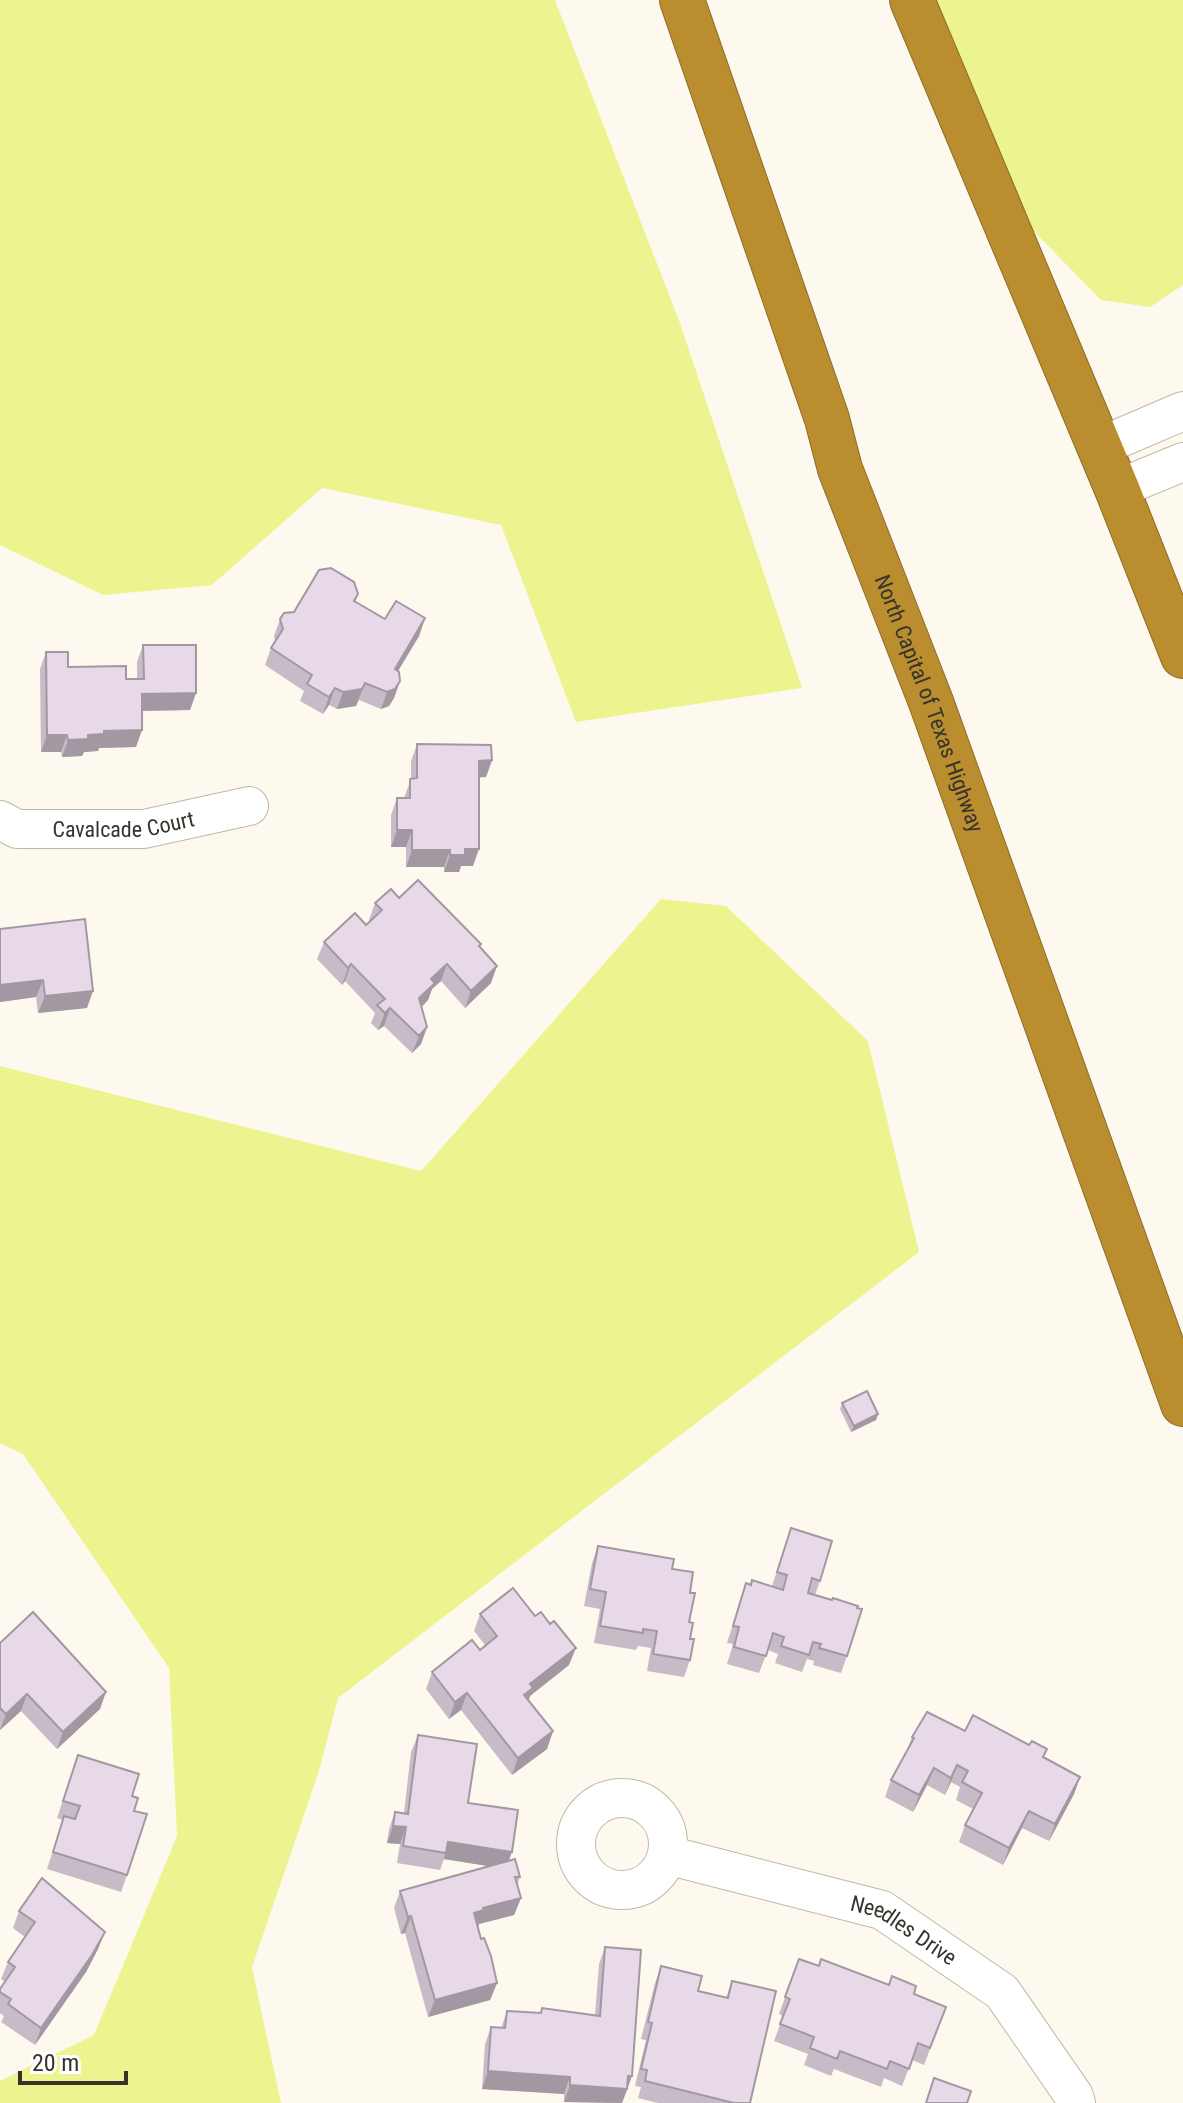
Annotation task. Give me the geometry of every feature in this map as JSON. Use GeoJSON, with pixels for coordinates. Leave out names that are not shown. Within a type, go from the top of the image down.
{"type":"FeatureCollection","features":[{"type":"Feature","properties":{"kind":"highway","name":"North Capital of Texas Highway"},"geometry":{"type":"LineString","coordinates":[[682,0],[827,419],[840,469],[931,702],[1183,1404]]}},
{"type":"Feature","properties":{"kind":"highway"},"geometry":{"type":"LineString","coordinates":[[912,0],[1117,489],[1183,656]]}},
{"type":"Feature","properties":{"kind":"street"},"geometry":{"type":"LineString","coordinates":[[1099,447],[1183,411]]}},
{"type":"Feature","properties":{"kind":"street"},"geometry":{"type":"LineString","coordinates":[[1117,489],[1183,462]]}},
{"type":"Feature","properties":{"kind":"street","name":"Cavalcade Court"},"geometry":{"type":"LineString","coordinates":[[0,820],[17,829],[144,829],[249,806]]}},
{"type":"Feature","properties":{"kind":"street","name":"Needles Drive"},"geometry":{"type":"LineString","coordinates":[[667,1855],[882,1910],[1002,1992],[1076,2103]]}},
{"type":"Feature","properties":{"kind":"green space"},"geometry":{"type":"Polygon","coordinates":[[[0,0],[555,0],[680,323],[802,688],[576,722],[501,525],[322,488],[212,585],[103,595],[0,545],[0,0]]]}},
{"type":"Feature","properties":{"kind":"green space"},"geometry":{"type":"Polygon","coordinates":[[[925,0],[1183,0],[1183,285],[1150,307],[1101,300],[1012,209],[925,0]]]}},
{"type":"Feature","properties":{"kind":"green space"},"geometry":{"type":"Polygon","coordinates":[[[661,899],[726,906],[868,1041],[919,1252],[338,1698],[319,1771],[252,1967],[281,2103],[0,2103],[0,2081],[94,2035],[177,1836],[169,1668],[23,1454],[0,1443],[0,1066],[421,1171],[661,899]]]}},
{"type":"Feature","properties":{"kind":"building"},"geometry":{"type":"Polygon","coordinates":[[[331,568],[354,582],[358,594],[354,601],[385,619],[396,601],[425,618],[395,669],[399,672],[400,681],[395,689],[387,692],[365,683],[362,689],[343,692],[335,688],[329,697],[307,684],[312,675],[271,648],[283,629],[280,619],[284,613],[294,612],[319,570],[331,568]]]}},
{"type":"Feature","properties":{"kind":"building"},"geometry":{"type":"Polygon","coordinates":[[[143,645],[196,645],[196,693],[142,694],[142,730],[104,731],[104,734],[88,735],[88,739],[68,740],[67,735],[47,735],[46,652],[68,652],[68,667],[126,666],[126,679],[144,679],[143,645]]]}},
{"type":"Feature","properties":{"kind":"building"},"geometry":{"type":"Polygon","coordinates":[[[417,744],[491,745],[492,760],[479,761],[479,849],[465,849],[465,855],[450,855],[450,850],[412,850],[412,830],[397,830],[397,798],[410,798],[410,779],[417,778],[417,744]]]}},
{"type":"Feature","properties":{"kind":"building"},"geometry":{"type":"Polygon","coordinates":[[[418,880],[481,944],[479,946],[497,966],[471,991],[447,964],[431,979],[435,983],[419,998],[427,1027],[419,1036],[390,1008],[385,1013],[377,1005],[385,999],[351,964],[348,968],[324,942],[355,913],[366,925],[382,910],[375,903],[391,889],[399,898],[418,880]]]}},
{"type":"Feature","properties":{"kind":"building"},"geometry":{"type":"Polygon","coordinates":[[[85,919],[93,991],[45,996],[43,980],[0,985],[0,929],[85,919]]]}},
{"type":"Feature","properties":{"kind":"building"},"geometry":{"type":"Polygon","coordinates":[[[867,1391],[878,1414],[854,1426],[842,1403],[867,1391]]]}},
{"type":"Feature","properties":{"kind":"building"},"geometry":{"type":"Polygon","coordinates":[[[791,1528],[832,1541],[820,1581],[812,1578],[808,1593],[862,1609],[847,1656],[819,1648],[821,1644],[813,1642],[809,1655],[781,1646],[784,1637],[773,1633],[766,1656],[734,1647],[739,1627],[733,1626],[746,1583],[751,1585],[752,1580],[783,1590],[787,1575],[777,1572],[791,1528]]]}},
{"type":"Feature","properties":{"kind":"building"},"geometry":{"type":"Polygon","coordinates":[[[598,1546],[674,1559],[672,1569],[693,1572],[690,1593],[695,1593],[689,1622],[693,1623],[690,1639],[694,1639],[690,1660],[653,1654],[657,1631],[643,1629],[643,1633],[600,1626],[606,1592],[590,1589],[598,1546]]]}},
{"type":"Feature","properties":{"kind":"building"},"geometry":{"type":"Polygon","coordinates":[[[513,1588],[535,1616],[541,1612],[550,1624],[554,1621],[576,1648],[530,1684],[533,1688],[524,1695],[553,1731],[518,1758],[467,1693],[455,1702],[432,1672],[472,1640],[480,1650],[497,1636],[480,1614],[513,1588]]]}},
{"type":"Feature","properties":{"kind":"building"},"geometry":{"type":"Polygon","coordinates":[[[33,1612],[106,1692],[63,1732],[27,1694],[6,1714],[0,1708],[0,1643],[33,1612]]]}},
{"type":"Feature","properties":{"kind":"building"},"geometry":{"type":"Polygon","coordinates":[[[927,1712],[965,1731],[973,1715],[1029,1745],[1032,1741],[1047,1749],[1043,1757],[1080,1777],[1055,1824],[1029,1811],[1009,1848],[965,1825],[982,1793],[962,1782],[968,1771],[957,1765],[951,1778],[934,1768],[919,1795],[891,1780],[927,1712]]]}},
{"type":"Feature","properties":{"kind":"building"},"geometry":{"type":"Polygon","coordinates":[[[418,1735],[477,1744],[468,1803],[518,1810],[512,1852],[448,1842],[446,1853],[403,1846],[406,1827],[393,1826],[395,1812],[408,1814],[418,1735]]]}},
{"type":"Feature","properties":{"kind":"building"},"geometry":{"type":"Polygon","coordinates":[[[78,1755],[139,1774],[132,1796],[138,1798],[134,1811],[147,1814],[127,1875],[53,1852],[64,1816],[75,1819],[80,1806],[63,1801],[78,1755]]]}},
{"type":"Feature","properties":{"kind":"building"},"geometry":{"type":"Polygon","coordinates":[[[515,1859],[520,1877],[515,1877],[521,1898],[474,1913],[481,1939],[484,1938],[491,1956],[497,1983],[435,2000],[411,1916],[408,1917],[400,1891],[515,1859]]]}},
{"type":"Feature","properties":{"kind":"building"},"geometry":{"type":"Polygon","coordinates":[[[42,1878],[105,1932],[41,2028],[8,2004],[11,1999],[0,1989],[15,1967],[8,1962],[35,1922],[19,1911],[42,1878]]]}},
{"type":"Feature","properties":{"kind":"building"},"geometry":{"type":"Polygon","coordinates":[[[605,1947],[641,1950],[632,2076],[628,2076],[627,2089],[570,2085],[570,2077],[488,2071],[491,2027],[505,2028],[507,2011],[541,2013],[542,2008],[600,2016],[605,1947]]]}},
{"type":"Feature","properties":{"kind":"building"},"geometry":{"type":"Polygon","coordinates":[[[799,1959],[819,1966],[821,1959],[889,1985],[892,1976],[916,1986],[914,1994],[946,2007],[930,2048],[918,2043],[909,2069],[890,2061],[887,2069],[840,2051],[837,2059],[810,2048],[814,2037],[780,2024],[790,1999],[785,1997],[799,1959]]]}},
{"type":"Feature","properties":{"kind":"building"},"geometry":{"type":"Polygon","coordinates":[[[661,1966],[702,1976],[698,1991],[728,1998],[732,1981],[776,1991],[750,2103],[734,2103],[645,2081],[647,2070],[641,2069],[661,1966]]]}},
{"type":"Feature","properties":{"kind":"building"},"geometry":{"type":"Polygon","coordinates":[[[934,2078],[971,2091],[967,2103],[926,2103],[934,2078]]]}}]}
